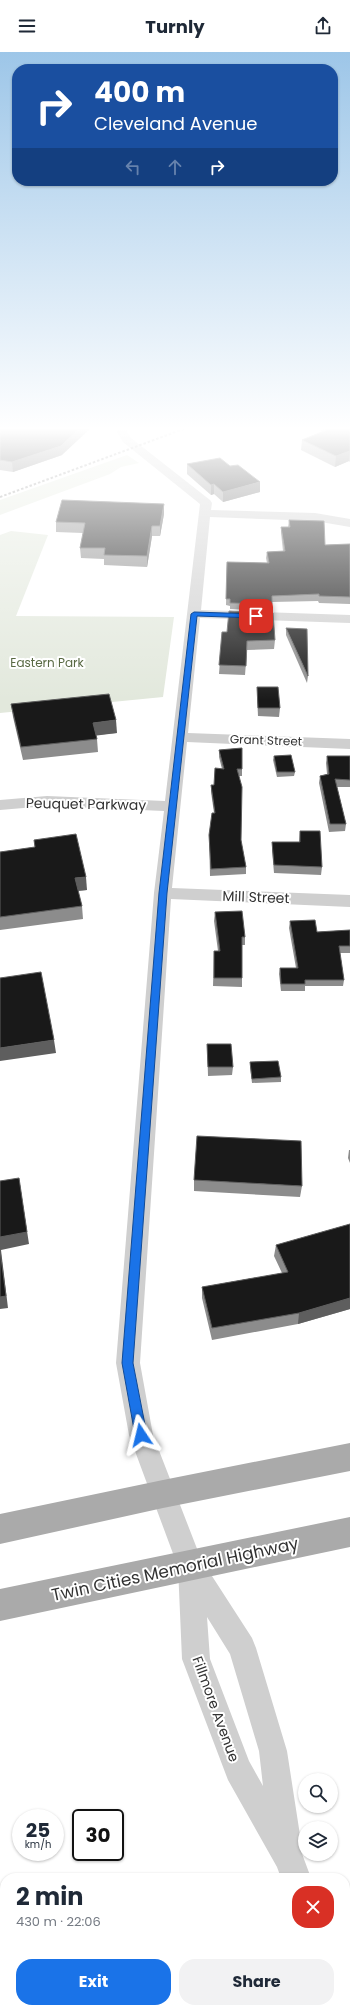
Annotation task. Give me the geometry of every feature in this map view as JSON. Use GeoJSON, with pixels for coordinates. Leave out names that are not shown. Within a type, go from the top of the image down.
{"type":"FeatureCollection","features":[{"type":"Feature","properties":{"kind":"main road"},"geometry":{"type":"LineString","coordinates":[[0,1528],[350,1457]]}},
{"type":"Feature","properties":{"kind":"main road","name":"Twin Cities Memorial Highway"},"geometry":{"type":"LineString","coordinates":[[0,1605],[190,1567],[350,1532]]}},
{"type":"Feature","properties":{"kind":"street","name":"Fillmore Avenue"},"geometry":{"type":"LineString","coordinates":[[204,519],[163,893],[128,1363],[141,1435],[190,1567],[196,1658],[238,1770],[292,1869]]}},
{"type":"Feature","properties":{"kind":"street"},"geometry":{"type":"LineString","coordinates":[[318,519],[350,524]]}},
{"type":"Feature","properties":{"kind":"street"},"geometry":{"type":"LineString","coordinates":[[194,614],[350,619]]}},
{"type":"Feature","properties":{"kind":"street","name":"Grant Street"},"geometry":{"type":"LineString","coordinates":[[181,737],[350,744]]}},
{"type":"Feature","properties":{"kind":"street","name":"Peuquet Parkway"},"geometry":{"type":"LineString","coordinates":[[0,805],[47,802],[173,806]]}},
{"type":"Feature","properties":{"kind":"street","name":"Mill Street"},"geometry":{"type":"LineString","coordinates":[[163,893],[350,901]]}},
{"type":"Feature","properties":{"kind":"street"},"geometry":{"type":"LineString","coordinates":[[190,1567],[242,1648],[273,1751],[292,1869]]}},
{"type":"Feature","properties":{"kind":"green space","name":"Eastern Park"},"geometry":{"type":"Polygon","coordinates":[[[11,531],[48,535],[16,616],[174,617],[163,697],[0,713],[0,535],[11,531]]]}},
{"type":"Feature","properties":{"kind":"building"},"geometry":{"type":"Polygon","coordinates":[[[57,519],[161,519],[160,526],[152,526],[147,556],[104,555],[105,548],[80,548],[85,523],[56,522],[57,519]]]}},
{"type":"Feature","properties":{"kind":"building"},"geometry":{"type":"Polygon","coordinates":[[[289,520],[324,521],[325,545],[350,544],[350,597],[319,596],[319,594],[272,596],[272,604],[230,603],[230,599],[226,599],[227,562],[269,563],[267,552],[285,551],[281,527],[290,527],[289,520]]]}},
{"type":"Feature","properties":{"kind":"building"},"geometry":{"type":"Polygon","coordinates":[[[229,611],[273,613],[275,640],[247,641],[246,666],[219,665],[222,632],[227,632],[229,611]]]}},
{"type":"Feature","properties":{"kind":"building"},"geometry":{"type":"Polygon","coordinates":[[[286,628],[307,629],[308,676],[286,628]]]}},
{"type":"Feature","properties":{"kind":"building"},"geometry":{"type":"Polygon","coordinates":[[[257,687],[278,687],[280,708],[258,708],[257,687]]]}},
{"type":"Feature","properties":{"kind":"building"},"geometry":{"type":"Polygon","coordinates":[[[109,694],[116,720],[93,723],[97,739],[21,747],[11,704],[109,694]]]}},
{"type":"Feature","properties":{"kind":"building"},"geometry":{"type":"Polygon","coordinates":[[[242,748],[242,769],[237,769],[242,787],[241,840],[246,867],[211,869],[209,835],[212,813],[215,813],[211,785],[214,785],[215,768],[224,769],[219,750],[242,748]]]}},
{"type":"Feature","properties":{"kind":"building"},"geometry":{"type":"Polygon","coordinates":[[[291,755],[295,772],[277,772],[274,756],[291,755]]]}},
{"type":"Feature","properties":{"kind":"building"},"geometry":{"type":"Polygon","coordinates":[[[327,756],[350,756],[350,780],[335,779],[346,824],[330,824],[320,776],[329,774],[327,756]]]}},
{"type":"Feature","properties":{"kind":"building"},"geometry":{"type":"Polygon","coordinates":[[[300,831],[320,831],[322,867],[274,865],[272,842],[300,842],[300,831]]]}},
{"type":"Feature","properties":{"kind":"building"},"geometry":{"type":"Polygon","coordinates":[[[76,834],[86,877],[75,878],[82,906],[0,917],[0,852],[35,847],[34,840],[76,834]]]}},
{"type":"Feature","properties":{"kind":"building"},"geometry":{"type":"Polygon","coordinates":[[[242,911],[245,937],[242,937],[242,978],[214,978],[214,951],[220,951],[215,912],[242,911]]]}},
{"type":"Feature","properties":{"kind":"building"},"geometry":{"type":"Polygon","coordinates":[[[315,920],[317,932],[350,930],[350,946],[339,946],[344,980],[305,980],[305,984],[281,984],[280,968],[298,968],[290,921],[315,920]]]}},
{"type":"Feature","properties":{"kind":"building"},"geometry":{"type":"Polygon","coordinates":[[[41,972],[54,1040],[0,1048],[0,978],[41,972]]]}},
{"type":"Feature","properties":{"kind":"building"},"geometry":{"type":"Polygon","coordinates":[[[207,1044],[231,1044],[233,1067],[208,1067],[207,1044]]]}},
{"type":"Feature","properties":{"kind":"building"},"geometry":{"type":"Polygon","coordinates":[[[278,1061],[281,1077],[252,1079],[250,1062],[278,1061]]]}},
{"type":"Feature","properties":{"kind":"building"},"geometry":{"type":"Polygon","coordinates":[[[197,1136],[301,1141],[302,1186],[194,1180],[197,1136]]]}},
{"type":"Feature","properties":{"kind":"building"},"geometry":{"type":"Polygon","coordinates":[[[19,1178],[27,1232],[0,1237],[0,1181],[19,1178]]]}},
{"type":"Feature","properties":{"kind":"building"},"geometry":{"type":"Polygon","coordinates":[[[350,1224],[350,1298],[299,1313],[212,1328],[202,1287],[288,1272],[276,1245],[350,1224]]]}},
{"type":"Feature","properties":{"kind":"building"},"geometry":{"type":"Polygon","coordinates":[[[0,1250],[6,1296],[0,1297],[0,1250]]]}},
{"type":"Feature","properties":{"kind":"route"},"geometry":{"type":"LineString","coordinates":[[141,1435],[128,1363],[160,926],[194,614],[256,616]]}}]}
